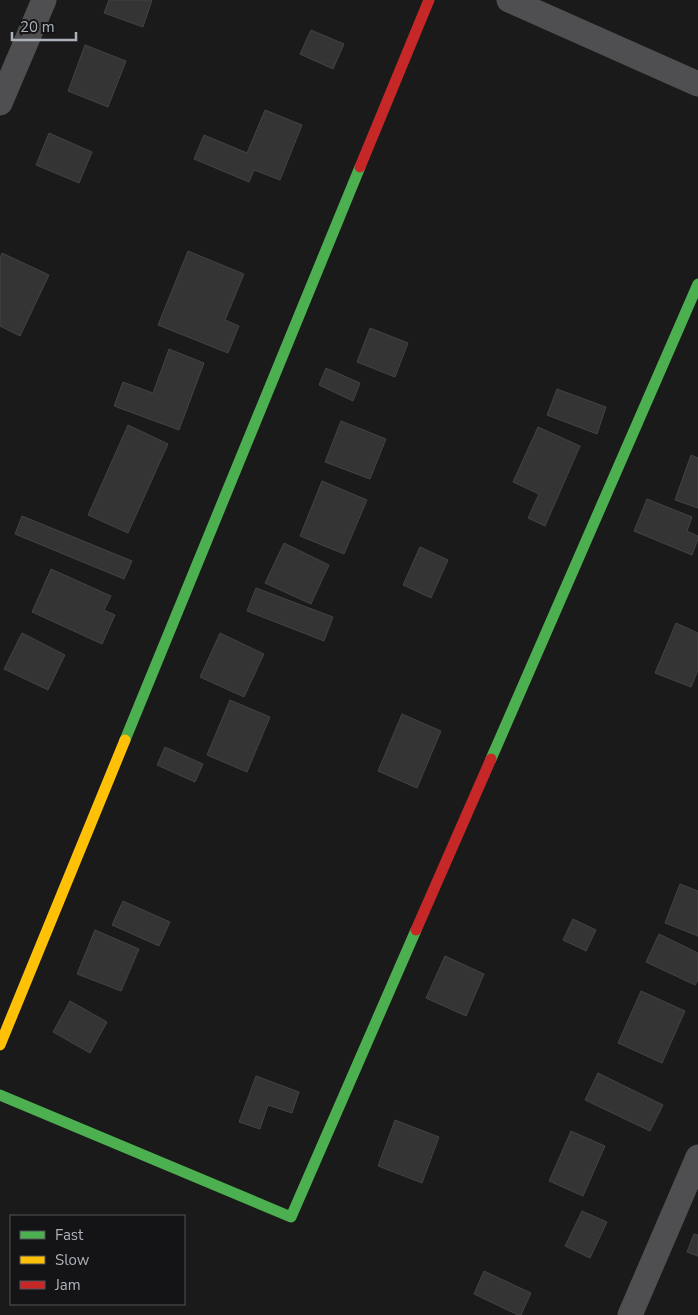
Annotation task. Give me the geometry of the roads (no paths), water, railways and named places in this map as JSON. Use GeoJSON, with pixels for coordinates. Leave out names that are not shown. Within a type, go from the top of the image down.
{"type":"FeatureCollection","features":[{"type":"Feature","properties":{"kind":"street"},"geometry":{"type":"LineString","coordinates":[[0,103],[44,0]]}},
{"type":"Feature","properties":{"kind":"street"},"geometry":{"type":"LineString","coordinates":[[0,1045],[429,0]]}},
{"type":"Feature","properties":{"kind":"street"},"geometry":{"type":"LineString","coordinates":[[508,0],[698,84]]}},
{"type":"Feature","properties":{"kind":"street"},"geometry":{"type":"LineString","coordinates":[[0,1095],[291,1217],[698,284]]}},
{"type":"Feature","properties":{"kind":"street"},"geometry":{"type":"LineString","coordinates":[[630,1315],[698,1157]]}}]}
